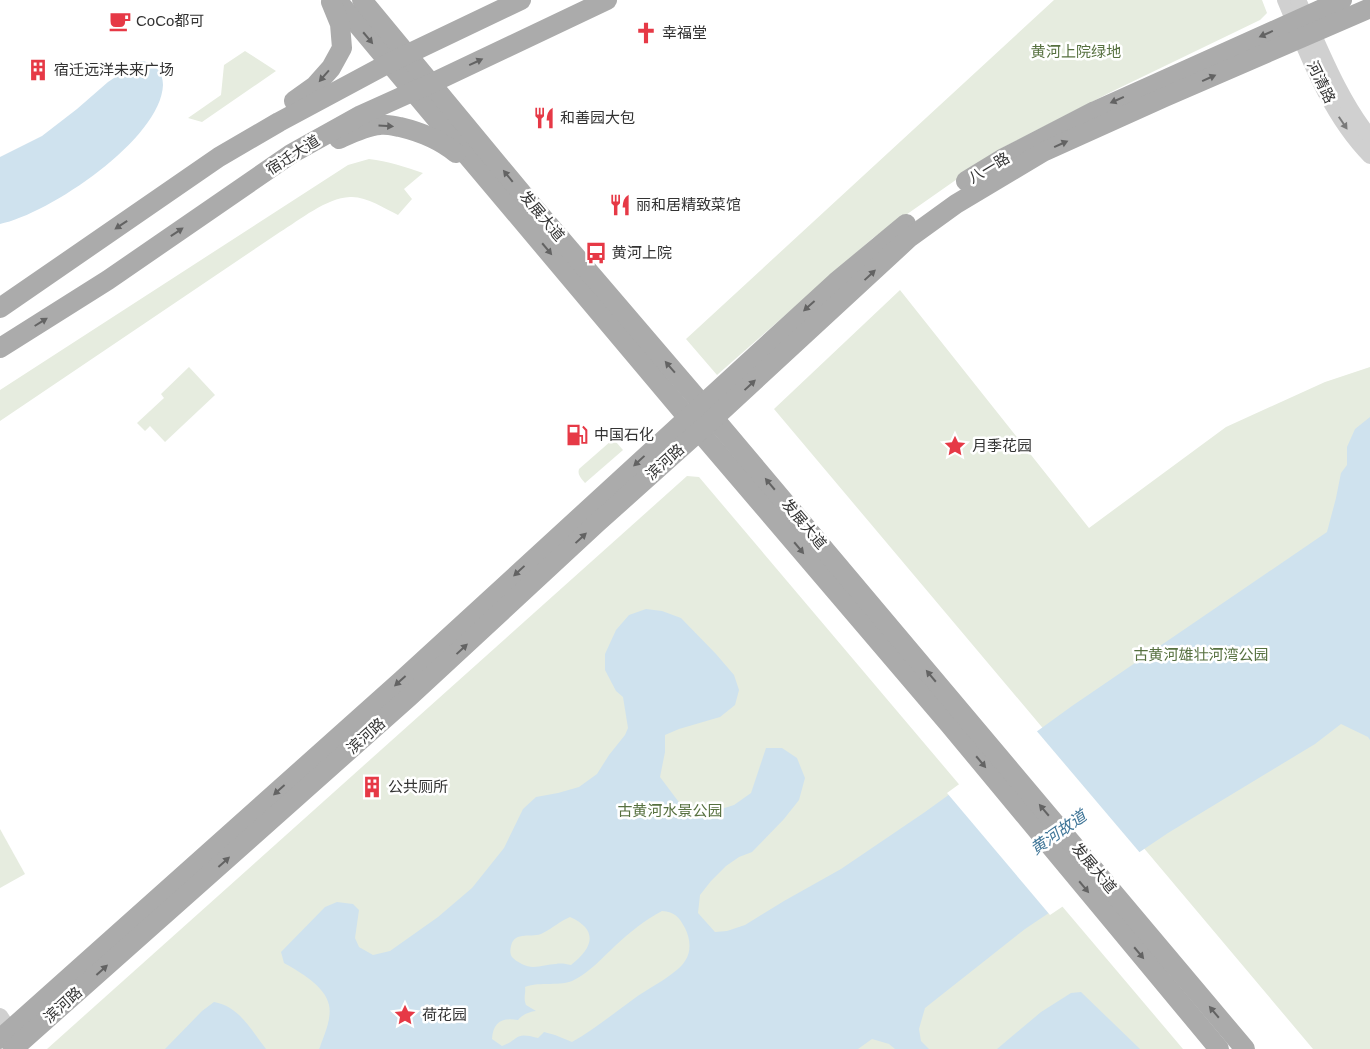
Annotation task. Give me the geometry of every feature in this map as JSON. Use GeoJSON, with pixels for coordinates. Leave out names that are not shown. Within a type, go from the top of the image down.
{"type":"FeatureCollection","features":[{"type":"Feature","properties":{"kind":"main road"},"geometry":{"type":"LineString","coordinates":[[0,308],[205,168],[315,86],[331,68],[342,48],[340,24],[333,5],[329,0]]}},
{"type":"Feature","properties":{"kind":"main road","name":"发展大道"},"geometry":{"type":"LineString","coordinates":[[337,0],[515,212],[701,417]]}},
{"type":"Feature","properties":{"kind":"main road","name":"发展大道"},"geometry":{"type":"LineString","coordinates":[[362,0],[530,203],[701,417],[1114,908],[1219,1049]]}},
{"type":"Feature","properties":{"kind":"main road"},"geometry":{"type":"LineString","coordinates":[[205,168],[279,122],[389,63],[521,0]]}},
{"type":"Feature","properties":{"kind":"main road","name":"宿迁大道"},"geometry":{"type":"LineString","coordinates":[[0,348],[108,280],[291,154],[361,114],[413,92],[607,0]]}},
{"type":"Feature","properties":{"kind":"main road","name":"八一路"},"geometry":{"type":"LineString","coordinates":[[701,417],[836,282],[903,226],[967,181],[1002,159],[1094,111],[1302,21],[1342,0]]}},
{"type":"Feature","properties":{"kind":"main road","name":"八一路"},"geometry":{"type":"LineString","coordinates":[[1302,21],[1370,8]]}},
{"type":"Feature","properties":{"kind":"main road"},"geometry":{"type":"LineString","coordinates":[[279,122],[307,114],[315,114],[321,120],[323,126],[320,131],[291,154]]}},
{"type":"Feature","properties":{"kind":"main road"},"geometry":{"type":"LineString","coordinates":[[216,205],[324,145],[361,130],[380,125],[410,129],[431,136],[468,163],[515,212]]}},
{"type":"Feature","properties":{"kind":"main road","name":"滨河路"},"geometry":{"type":"LineString","coordinates":[[8,1036],[394,686],[701,417]]}},
{"type":"Feature","properties":{"kind":"main road","name":"发展大道"},"geometry":{"type":"LineString","coordinates":[[1114,908],[1245,1049]]}},
{"type":"Feature","properties":{"kind":"street","name":"河清路"},"geometry":{"type":"LineString","coordinates":[[1285,0],[1302,21],[1347,105],[1358,123],[1370,137]]}},
{"type":"Feature","properties":{"kind":"street","name":"河清路"},"geometry":{"type":"LineString","coordinates":[[1302,21],[1314,68],[1333,108],[1354,138],[1370,156]]}},
{"type":"Feature","properties":{"kind":"green space","name":"黄河上院绿地"},"geometry":{"type":"Polygon","coordinates":[[[1054,0],[1262,0],[1267,13],[1260,20],[1111,92],[1000,149],[873,238],[717,375],[686,339],[1054,0]]]}},
{"type":"Feature","properties":{"kind":"green space"},"geometry":{"type":"Polygon","coordinates":[[[245,51],[276,71],[202,122],[188,118],[221,95],[224,65],[245,51]]]}},
{"type":"Feature","properties":{"kind":"green space"},"geometry":{"type":"Polygon","coordinates":[[[369,159],[423,173],[404,189],[412,199],[398,215],[375,203],[356,197],[341,198],[323,205],[0,421],[0,390],[348,165],[369,159]]]}},
{"type":"Feature","properties":{"kind":"green space","name":"古黄河雄壮河湾公园"},"geometry":{"type":"Polygon","coordinates":[[[900,290],[1089,528],[1226,427],[1325,382],[1370,367],[1370,1049],[1313,1049],[774,409],[900,290]]]}},
{"type":"Feature","properties":{"kind":"green space"},"geometry":{"type":"Polygon","coordinates":[[[189,367],[215,395],[165,442],[150,426],[145,431],[137,423],[164,398],[161,394],[189,367]]]}},
{"type":"Feature","properties":{"kind":"green space"},"geometry":{"type":"Polygon","coordinates":[[[611,441],[616,442],[623,450],[585,483],[579,475],[579,469],[611,441]]]}},
{"type":"Feature","properties":{"kind":"green space","name":"古黄河水景公园"},"geometry":{"type":"Polygon","coordinates":[[[687,476],[699,477],[1183,1049],[47,1049],[687,476]]]}},
{"type":"Feature","properties":{"kind":"green space"},"geometry":{"type":"Polygon","coordinates":[[[0,829],[25,874],[0,888],[0,829]]]}},
{"type":"Feature","properties":{"kind":"water"},"geometry":{"type":"Polygon","coordinates":[[[143,61],[158,69],[163,80],[157,106],[144,128],[99,171],[73,190],[46,206],[0,224],[0,157],[42,136],[108,82],[138,62],[143,61]]]}},
{"type":"Feature","properties":{"kind":"water","name":"黄河故道"},"geometry":{"type":"Polygon","coordinates":[[[1370,417],[1370,740],[1368,737],[1341,724],[1315,744],[1168,833],[1025,929],[925,1008],[919,1029],[921,1041],[929,1049],[895,1049],[889,1044],[872,1039],[858,1049],[319,1049],[327,1027],[330,1010],[327,998],[311,980],[284,963],[281,952],[325,907],[337,902],[353,904],[359,910],[355,938],[359,947],[373,955],[390,951],[438,917],[472,888],[504,848],[523,809],[536,797],[579,787],[597,774],[628,728],[623,697],[616,691],[605,670],[605,654],[616,630],[629,615],[646,609],[662,611],[681,618],[734,675],[739,690],[735,705],[720,717],[665,735],[665,752],[660,777],[681,805],[695,806],[709,813],[734,805],[751,793],[766,748],[782,748],[797,758],[805,778],[799,800],[784,819],[752,852],[739,857],[726,866],[700,895],[698,913],[715,932],[727,931],[745,925],[841,869],[925,812],[1072,706],[1327,532],[1341,473],[1347,465],[1347,447],[1355,429],[1370,417]],[[662,911],[632,931],[580,977],[569,982],[537,984],[525,987],[526,1005],[536,1011],[522,1016],[518,1020],[507,1019],[499,1022],[494,1029],[492,1039],[502,1046],[524,1035],[538,1038],[544,1032],[572,1042],[669,976],[685,961],[689,949],[689,940],[679,918],[662,911]],[[570,917],[539,935],[516,938],[511,946],[510,952],[512,957],[531,967],[550,964],[571,965],[584,952],[590,939],[589,933],[585,928],[570,917]]]}},
{"type":"Feature","properties":{"kind":"water"},"geometry":{"type":"Polygon","coordinates":[[[1081,992],[1140,1049],[997,1049],[1041,1012],[1071,993],[1081,992]]]}},
{"type":"Feature","properties":{"kind":"water"},"geometry":{"type":"Polygon","coordinates":[[[214,1002],[231,1008],[250,1027],[266,1049],[165,1049],[202,1011],[214,1002]]]}},
{"type":"Feature","properties":{"kind":"pier"},"geometry":{"type":"Polygon","coordinates":[[[1035,729],[1141,854],[1050,915],[947,793],[1035,729]]]}},
{"type":"Feature","properties":{"kind":"place","name":"CoCo都可"},"geometry":{"type":"Point","coordinates":[120,21]}},
{"type":"Feature","properties":{"kind":"place","name":"幸福堂"},"geometry":{"type":"Point","coordinates":[646,33]}},
{"type":"Feature","properties":{"kind":"place","name":"宿迁远洋未来广场"},"geometry":{"type":"Point","coordinates":[38,70]}},
{"type":"Feature","properties":{"kind":"place","name":"和善园大包"},"geometry":{"type":"Point","coordinates":[544,118]}},
{"type":"Feature","properties":{"kind":"place","name":"丽和居精致菜馆"},"geometry":{"type":"Point","coordinates":[620,205]}},
{"type":"Feature","properties":{"kind":"place","name":"黄河上院"},"geometry":{"type":"Point","coordinates":[596,253]}},
{"type":"Feature","properties":{"kind":"place","name":"中国石化"},"geometry":{"type":"Point","coordinates":[577,435]}},
{"type":"Feature","properties":{"kind":"place","name":"月季花园"},"geometry":{"type":"Point","coordinates":[955,446]}},
{"type":"Feature","properties":{"kind":"place","name":"公共厕所"},"geometry":{"type":"Point","coordinates":[372,787]}},
{"type":"Feature","properties":{"kind":"place","name":"荷花园"},"geometry":{"type":"Point","coordinates":[405,1015]}}]}
